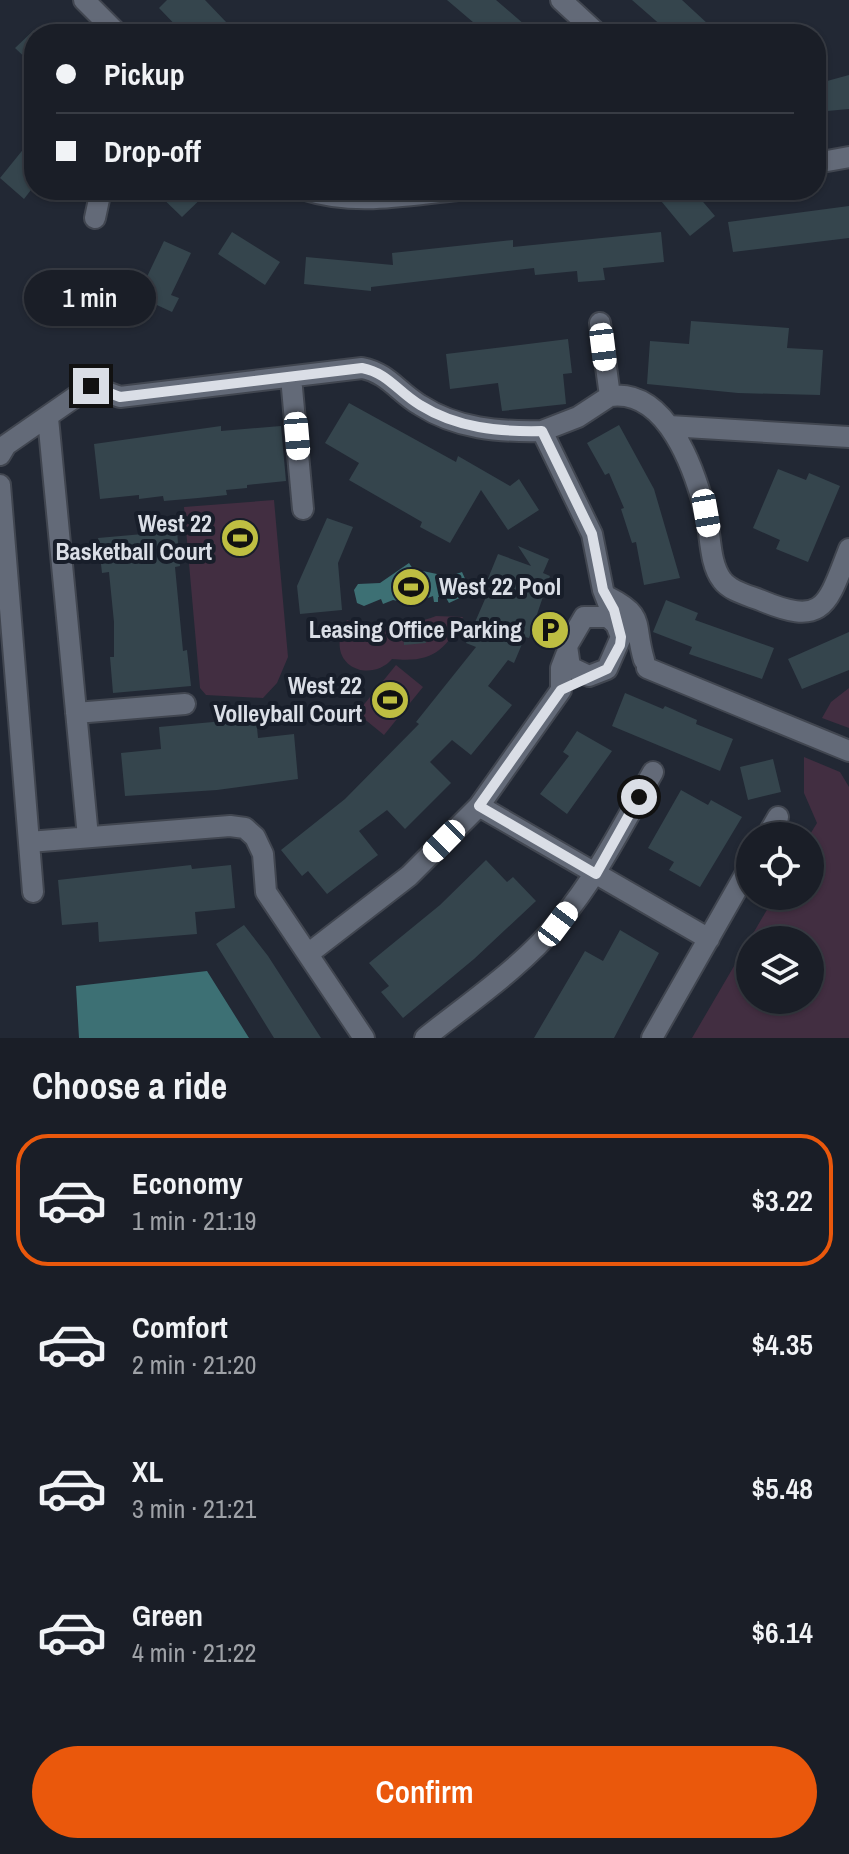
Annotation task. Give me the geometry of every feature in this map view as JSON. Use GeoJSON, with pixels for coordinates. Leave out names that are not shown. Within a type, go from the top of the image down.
{"type":"FeatureCollection","features":[{"type":"Feature","properties":{"kind":"street"},"geometry":{"type":"LineString","coordinates":[[84,0],[108,24]]}},
{"type":"Feature","properties":{"kind":"street"},"geometry":{"type":"LineString","coordinates":[[561,0],[587,24]]}},
{"type":"Feature","properties":{"kind":"street"},"geometry":{"type":"LineString","coordinates":[[826,161],[849,157]]}},
{"type":"Feature","properties":{"kind":"street"},"geometry":{"type":"LineString","coordinates":[[95,218],[99,200]]}},
{"type":"Feature","properties":{"kind":"street"},"geometry":{"type":"LineString","coordinates":[[600,323],[610,396]]}},
{"type":"Feature","properties":{"kind":"street"},"geometry":{"type":"LineString","coordinates":[[0,455],[6,445],[91,386],[120,397],[362,368],[376,371],[418,404],[445,418],[486,430],[542,431],[578,417],[610,396],[620,395],[642,400],[669,426],[706,513],[717,572],[729,587],[791,613],[810,612],[831,597],[847,563]]}},
{"type":"Feature","properties":{"kind":"street"},"geometry":{"type":"LineString","coordinates":[[291,377],[303,509]]}},
{"type":"Feature","properties":{"kind":"street"},"geometry":{"type":"LineString","coordinates":[[48,418],[88,837]]}},
{"type":"Feature","properties":{"kind":"street"},"geometry":{"type":"LineString","coordinates":[[669,426],[849,437]]}},
{"type":"Feature","properties":{"kind":"street"},"geometry":{"type":"LineString","coordinates":[[542,431],[592,534],[619,631],[598,673]]}},
{"type":"Feature","properties":{"kind":"street"},"geometry":{"type":"LineString","coordinates":[[0,485],[33,892]]}},
{"type":"Feature","properties":{"kind":"street"},"geometry":{"type":"LineString","coordinates":[[308,954],[409,876],[479,806],[561,690],[561,668],[576,625],[584,617],[595,595],[606,593],[630,608],[635,615],[645,664]]}},
{"type":"Feature","properties":{"kind":"street"},"geometry":{"type":"LineString","coordinates":[[584,617],[608,617],[645,664],[849,751]]}},
{"type":"Feature","properties":{"kind":"street"},"geometry":{"type":"LineString","coordinates":[[566,655],[570,667],[598,673]]}},
{"type":"Feature","properties":{"kind":"street"},"geometry":{"type":"LineString","coordinates":[[561,690],[598,673],[645,664]]}},
{"type":"Feature","properties":{"kind":"street"},"geometry":{"type":"LineString","coordinates":[[76,713],[185,704]]}},
{"type":"Feature","properties":{"kind":"street"},"geometry":{"type":"LineString","coordinates":[[425,1038],[501,978],[558,924],[596,874],[653,772]]}},
{"type":"Feature","properties":{"kind":"street"},"geometry":{"type":"LineString","coordinates":[[479,806],[709,939]]}},
{"type":"Feature","properties":{"kind":"street"},"geometry":{"type":"LineString","coordinates":[[775,822],[778,817]]}},
{"type":"Feature","properties":{"kind":"street"},"geometry":{"type":"LineString","coordinates":[[29,842],[230,826],[245,828],[255,837],[263,854],[266,892],[364,1038]]}},
{"type":"Feature","properties":{"kind":"street"},"geometry":{"type":"LineString","coordinates":[[652,1038],[736,891]]}},
{"type":"Feature","properties":{"kind":"shaded area"},"geometry":{"type":"Polygon","coordinates":[[[274,500],[288,657],[277,683],[263,698],[206,695],[200,688],[184,507],[274,500]]]}},
{"type":"Feature","properties":{"kind":"shaded area","name":"West 22 Pool"},"geometry":{"type":"Polygon","coordinates":[[[409,563],[413,569],[437,574],[439,580],[462,572],[467,583],[466,595],[449,603],[445,596],[438,597],[438,602],[434,602],[433,596],[412,604],[393,600],[383,604],[381,599],[364,606],[357,603],[354,590],[358,584],[380,583],[409,563]]]}},
{"type":"Feature","properties":{"kind":"shaded area"},"geometry":{"type":"Polygon","coordinates":[[[436,616],[463,617],[443,646],[428,656],[392,659],[383,667],[372,670],[361,670],[344,659],[340,649],[341,636],[347,620],[366,625],[391,625],[436,616]]]}},
{"type":"Feature","properties":{"kind":"shaded area","name":"West 22 Volleyball Court"},"geometry":{"type":"Polygon","coordinates":[[[396,665],[423,687],[384,735],[357,713],[396,665]]]}},
{"type":"Feature","properties":{"kind":"shaded area"},"geometry":{"type":"Polygon","coordinates":[[[849,688],[849,728],[822,718],[831,702],[849,688]]]}},
{"type":"Feature","properties":{"kind":"shaded area"},"geometry":{"type":"Polygon","coordinates":[[[804,757],[840,772],[849,787],[849,1038],[692,1038],[736,963],[736,1014],[824,1014],[824,926],[757,926],[767,910],[824,910],[824,822],[817,822],[804,793],[804,757]]]}},
{"type":"Feature","properties":{"kind":"shaded area"},"geometry":{"type":"Polygon","coordinates":[[[207,971],[249,1038],[79,1038],[76,986],[207,971]]]}},
{"type":"Feature","properties":{"kind":"building"},"geometry":{"type":"Polygon","coordinates":[[[167,0],[205,0],[227,23],[174,24],[159,8],[167,0]]]}},
{"type":"Feature","properties":{"kind":"building"},"geometry":{"type":"Polygon","coordinates":[[[447,0],[496,0],[524,24],[475,24],[447,0]]]}},
{"type":"Feature","properties":{"kind":"building"},"geometry":{"type":"Polygon","coordinates":[[[632,0],[682,0],[708,24],[660,24],[632,0]]]}},
{"type":"Feature","properties":{"kind":"building"},"geometry":{"type":"Polygon","coordinates":[[[24,39],[24,57],[15,48],[24,39]]]}},
{"type":"Feature","properties":{"kind":"building"},"geometry":{"type":"Polygon","coordinates":[[[849,75],[849,109],[826,111],[826,81],[849,75]]]}},
{"type":"Feature","properties":{"kind":"building"},"geometry":{"type":"Polygon","coordinates":[[[24,148],[24,199],[0,178],[24,148]]]}},
{"type":"Feature","properties":{"kind":"building"},"geometry":{"type":"Polygon","coordinates":[[[164,200],[200,200],[182,217],[164,200]]]}},
{"type":"Feature","properties":{"kind":"building"},"geometry":{"type":"Polygon","coordinates":[[[660,200],[701,200],[715,216],[690,236],[660,200]]]}},
{"type":"Feature","properties":{"kind":"building"},"geometry":{"type":"Polygon","coordinates":[[[849,206],[849,238],[733,252],[728,222],[849,206]]]}},
{"type":"Feature","properties":{"kind":"building"},"geometry":{"type":"Polygon","coordinates":[[[232,232],[280,262],[265,285],[218,254],[232,232]]]}},
{"type":"Feature","properties":{"kind":"building"},"geometry":{"type":"Polygon","coordinates":[[[661,232],[664,262],[603,268],[605,280],[578,282],[577,271],[535,275],[534,268],[371,287],[371,291],[304,284],[306,257],[393,265],[392,253],[513,240],[513,247],[661,232]]]}},
{"type":"Feature","properties":{"kind":"building"},"geometry":{"type":"Polygon","coordinates":[[[164,241],[191,253],[171,295],[179,298],[172,312],[131,293],[137,280],[144,283],[164,241]]]}},
{"type":"Feature","properties":{"kind":"building"},"geometry":{"type":"Polygon","coordinates":[[[691,321],[789,328],[787,348],[823,350],[820,395],[738,393],[647,384],[650,341],[689,344],[691,321]]]}},
{"type":"Feature","properties":{"kind":"building"},"geometry":{"type":"Polygon","coordinates":[[[568,339],[572,373],[563,374],[566,404],[502,411],[498,383],[450,389],[446,354],[568,339]]]}},
{"type":"Feature","properties":{"kind":"building"},"geometry":{"type":"Polygon","coordinates":[[[349,403],[456,462],[458,456],[510,486],[519,479],[539,510],[508,530],[481,490],[450,543],[420,527],[422,522],[349,480],[359,463],[325,443],[349,403]]]}},
{"type":"Feature","properties":{"kind":"building"},"geometry":{"type":"Polygon","coordinates":[[[619,425],[654,489],[680,578],[644,585],[636,542],[632,543],[621,509],[624,508],[609,473],[605,475],[587,443],[619,425]]]}},
{"type":"Feature","properties":{"kind":"building"},"geometry":{"type":"Polygon","coordinates":[[[221,426],[221,431],[281,426],[286,481],[247,485],[247,488],[226,490],[227,495],[198,498],[164,501],[163,496],[139,499],[139,495],[100,499],[94,444],[221,426]]]}},
{"type":"Feature","properties":{"kind":"building"},"geometry":{"type":"Polygon","coordinates":[[[778,469],[806,480],[809,473],[840,486],[808,562],[776,549],[780,540],[753,528],[778,469]]]}},
{"type":"Feature","properties":{"kind":"building"},"geometry":{"type":"Polygon","coordinates":[[[327,518],[353,527],[338,563],[342,610],[300,614],[297,586],[327,518]]]}},
{"type":"Feature","properties":{"kind":"building"},"geometry":{"type":"Polygon","coordinates":[[[177,531],[180,566],[175,567],[183,651],[187,650],[191,686],[113,693],[110,657],[114,657],[114,622],[109,572],[102,573],[98,538],[177,531]]]}},
{"type":"Feature","properties":{"kind":"building"},"geometry":{"type":"Polygon","coordinates":[[[518,546],[549,559],[543,573],[550,576],[529,638],[525,637],[514,663],[508,660],[488,686],[512,705],[471,755],[452,740],[430,762],[451,783],[405,829],[387,810],[359,831],[378,855],[327,894],[308,871],[302,876],[281,850],[345,799],[419,724],[416,722],[476,647],[466,643],[492,583],[487,581],[498,554],[531,566],[518,546]]]}},
{"type":"Feature","properties":{"kind":"building"},"geometry":{"type":"Polygon","coordinates":[[[666,600],[698,613],[695,620],[774,648],[762,679],[689,654],[692,647],[653,632],[666,600]]]}},
{"type":"Feature","properties":{"kind":"building"},"geometry":{"type":"Polygon","coordinates":[[[424,621],[426,643],[404,645],[403,623],[424,621]]]}},
{"type":"Feature","properties":{"kind":"building"},"geometry":{"type":"Polygon","coordinates":[[[849,632],[849,670],[802,689],[788,659],[849,632]]]}},
{"type":"Feature","properties":{"kind":"building"},"geometry":{"type":"Polygon","coordinates":[[[625,693],[663,709],[665,706],[697,720],[696,724],[733,739],[720,771],[612,726],[625,693]]]}},
{"type":"Feature","properties":{"kind":"building"},"geometry":{"type":"Polygon","coordinates":[[[256,718],[258,738],[294,734],[298,779],[217,790],[125,796],[121,753],[161,749],[159,727],[256,718]]]}},
{"type":"Feature","properties":{"kind":"building"},"geometry":{"type":"Polygon","coordinates":[[[577,731],[612,751],[567,814],[540,794],[569,756],[563,752],[577,731]]]}},
{"type":"Feature","properties":{"kind":"building"},"geometry":{"type":"Polygon","coordinates":[[[773,759],[781,792],[748,800],[740,767],[773,759]]]}},
{"type":"Feature","properties":{"kind":"building"},"geometry":{"type":"Polygon","coordinates":[[[681,790],[708,805],[711,800],[742,817],[736,822],[736,827],[700,887],[669,870],[674,862],[648,848],[681,790]]]}},
{"type":"Feature","properties":{"kind":"building"},"geometry":{"type":"Polygon","coordinates":[[[486,860],[507,882],[513,877],[536,901],[474,959],[403,1018],[381,992],[389,986],[369,963],[440,905],[486,860]]]}},
{"type":"Feature","properties":{"kind":"building"},"geometry":{"type":"Polygon","coordinates":[[[191,865],[192,869],[231,865],[235,908],[195,912],[197,934],[99,942],[98,922],[62,925],[58,880],[191,865]]]}},
{"type":"Feature","properties":{"kind":"building"},"geometry":{"type":"Polygon","coordinates":[[[244,925],[321,1038],[274,1038],[216,944],[244,925]]]}},
{"type":"Feature","properties":{"kind":"building"},"geometry":{"type":"Polygon","coordinates":[[[620,930],[659,953],[614,1038],[534,1038],[585,951],[603,961],[620,930]]]}},
{"type":"Feature","properties":{"kind":"place","name":"West 22 Basketball Court"},"geometry":{"type":"Point","coordinates":[240,538]}},
{"type":"Feature","properties":{"kind":"place","name":"West 22 Pool"},"geometry":{"type":"Point","coordinates":[411,587]}},
{"type":"Feature","properties":{"kind":"place","name":"Leasing Office Parking"},"geometry":{"type":"Point","coordinates":[550,630]}},
{"type":"Feature","properties":{"kind":"place","name":"West 22 Volleyball Court"},"geometry":{"type":"Point","coordinates":[390,700]}},
{"type":"Feature","properties":{"kind":"route"},"geometry":{"type":"LineString","coordinates":[[91,386],[120,397],[362,368],[387,376],[418,404],[445,418],[486,430],[542,431],[592,534],[603,590],[614,610],[620,645],[607,669],[561,690],[479,806],[596,874],[639,797]]}}]}
